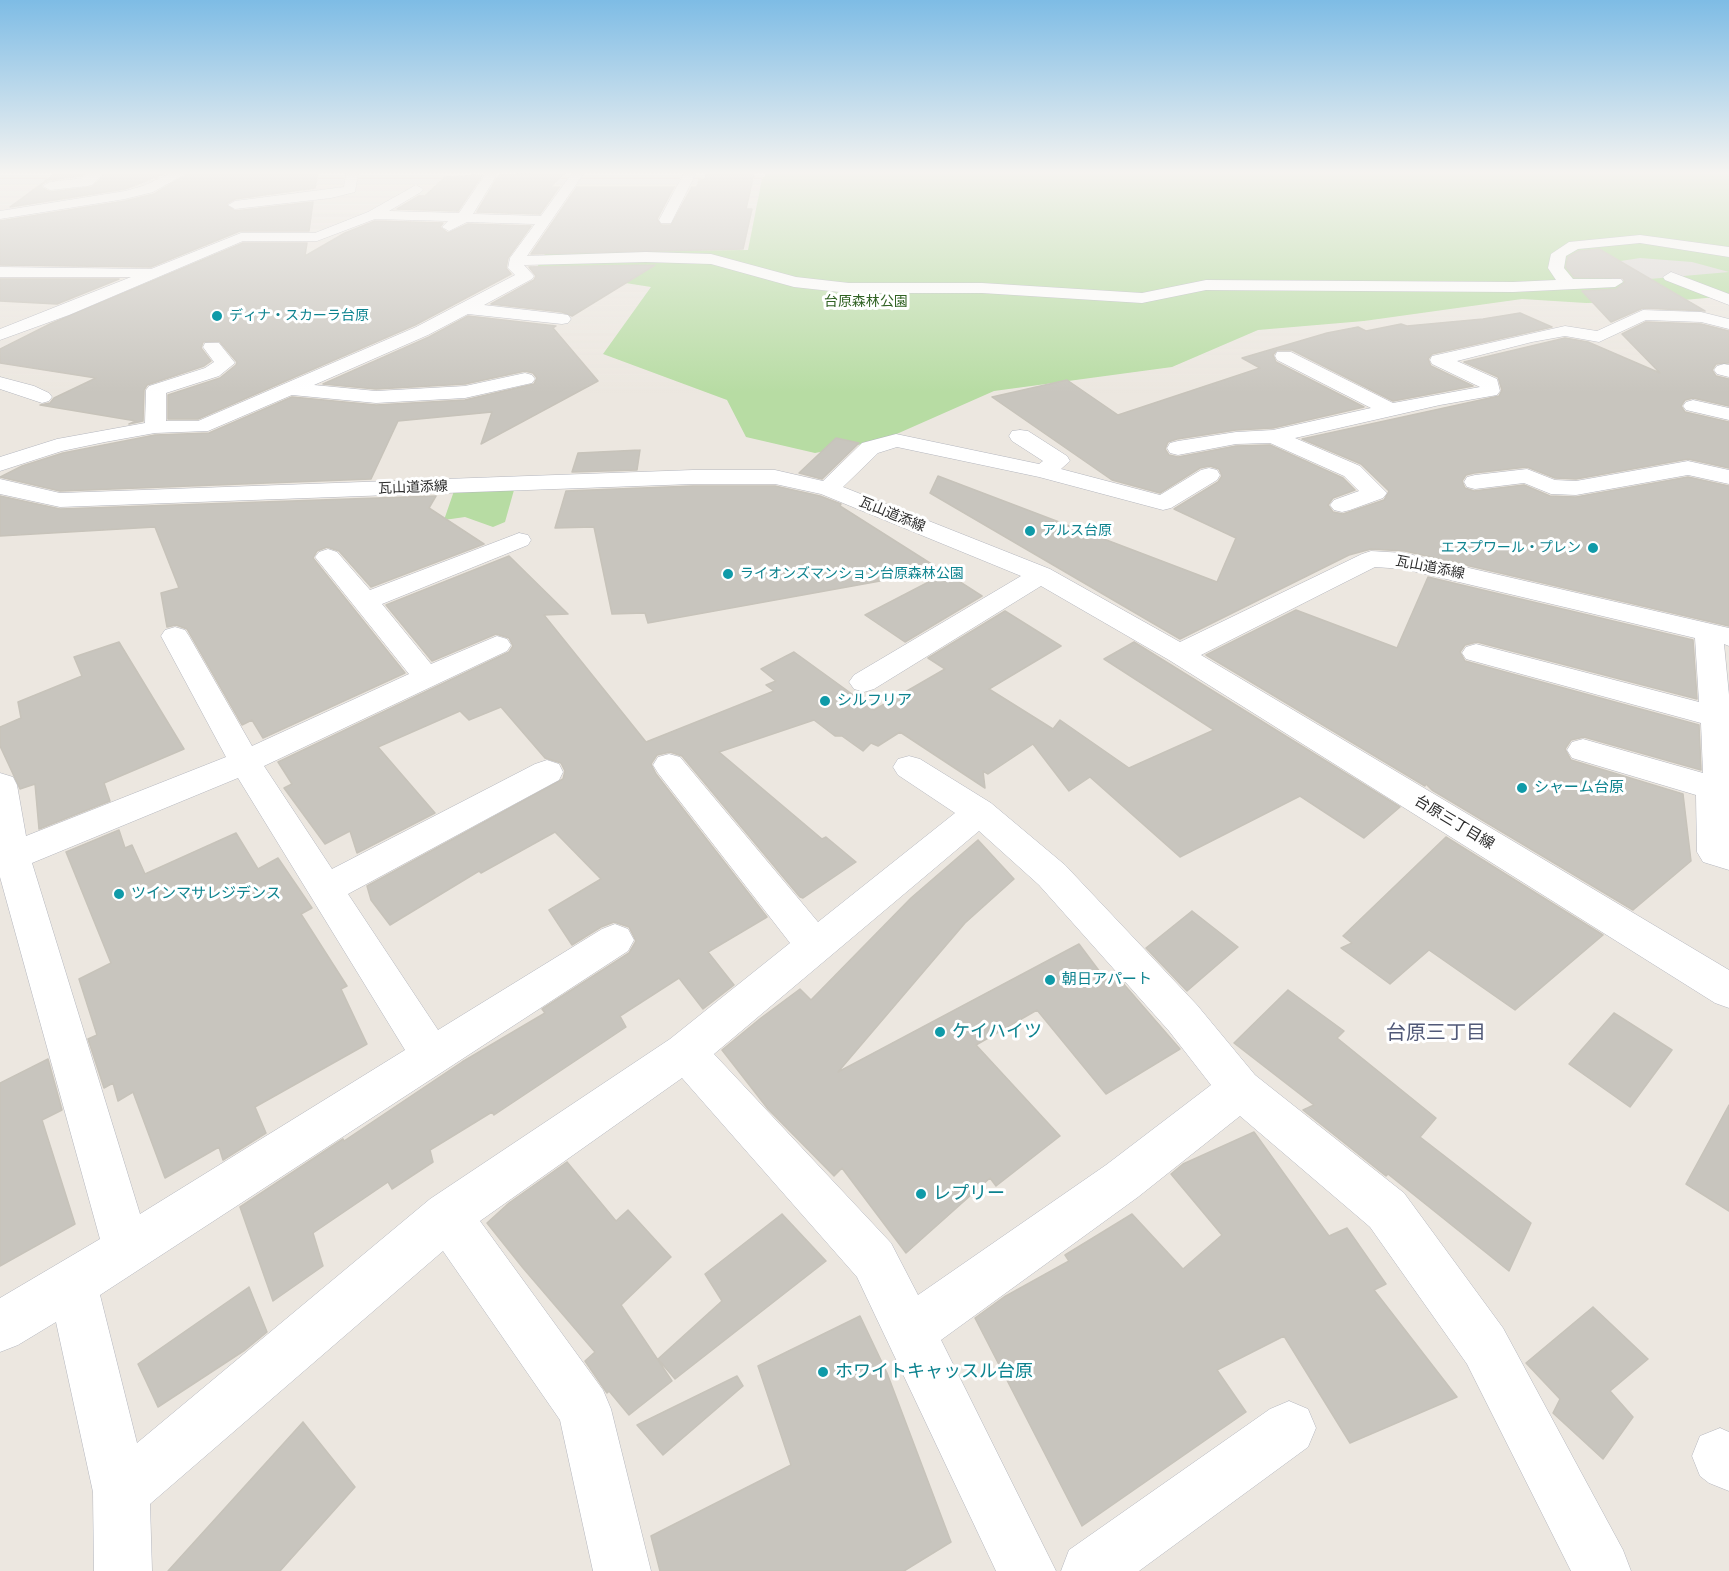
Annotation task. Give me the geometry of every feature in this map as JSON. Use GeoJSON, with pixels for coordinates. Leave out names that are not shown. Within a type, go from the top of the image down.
{"type":"FeatureCollection","features":[{"type":"Feature","properties":{"kind":"street"},"geometry":{"type":"LineString","coordinates":[[0,335],[219,246]]}},
{"type":"Feature","properties":{"kind":"street"},"geometry":{"type":"LineString","coordinates":[[0,464],[57,446],[155,427],[201,427],[422,331],[525,276],[516,268],[528,246]]}},
{"type":"Feature","properties":{"kind":"street"},"geometry":{"type":"LineString","coordinates":[[1568,284],[1556,268],[1559,254],[1572,246]]}},
{"type":"Feature","properties":{"kind":"street"},"geometry":{"type":"LineString","coordinates":[[1613,246],[1631,254]]}},
{"type":"Feature","properties":{"kind":"street"},"geometry":{"type":"LineString","coordinates":[[1690,246],[1729,252]]}},
{"type":"Feature","properties":{"kind":"street"},"geometry":{"type":"LineString","coordinates":[[40,271],[57,256]]}},
{"type":"Feature","properties":{"kind":"street"},"geometry":{"type":"LineString","coordinates":[[518,261],[711,259],[794,282],[849,288],[982,288],[1142,298],[1206,285],[1513,287],[1615,282]]}},
{"type":"Feature","properties":{"kind":"street"},"geometry":{"type":"LineString","coordinates":[[0,272],[158,272]]}},
{"type":"Feature","properties":{"kind":"street"},"geometry":{"type":"LineString","coordinates":[[1671,278],[1729,300]]}},
{"type":"Feature","properties":{"kind":"street"},"geometry":{"type":"LineString","coordinates":[[462,308],[562,319]]}},
{"type":"Feature","properties":{"kind":"street"},"geometry":{"type":"LineString","coordinates":[[1178,448],[1236,438],[1273,436],[1490,391],[1490,383],[1438,360],[1565,332],[1599,337],[1642,315],[1701,317],[1729,324]]}},
{"type":"Feature","properties":{"kind":"street"},"geometry":{"type":"LineString","coordinates":[[155,427],[156,390],[212,372],[225,363],[212,347]]}},
{"type":"Feature","properties":{"kind":"street"},"geometry":{"type":"LineString","coordinates":[[1284,356],[1390,410]]}},
{"type":"Feature","properties":{"kind":"street"},"geometry":{"type":"LineString","coordinates":[[288,389],[376,398],[465,392],[525,379]]}},
{"type":"Feature","properties":{"kind":"street"},"geometry":{"type":"LineString","coordinates":[[0,383],[27,390],[42,397]]}},
{"type":"Feature","properties":{"kind":"street"},"geometry":{"type":"LineString","coordinates":[[1693,406],[1729,414]]}},
{"type":"Feature","properties":{"kind":"street"},"geometry":{"type":"LineString","coordinates":[[1020,436],[1059,460],[1042,471]]}},
{"type":"Feature","properties":{"kind":"street"},"geometry":{"type":"LineString","coordinates":[[1273,436],[1352,471],[1375,493],[1342,505]]}},
{"type":"Feature","properties":{"kind":"street"},"geometry":{"type":"LineString","coordinates":[[828,489],[870,447],[896,440],[1042,471],[1163,503],[1209,475]]}},
{"type":"Feature","properties":{"kind":"street"},"geometry":{"type":"LineString","coordinates":[[1475,482],[1527,476],[1551,487],[1576,488],[1688,468],[1729,477]]}},
{"type":"Feature","properties":{"kind":"street","name":"瓦山道添線"},"geometry":{"type":"LineString","coordinates":[[0,486],[60,500],[693,477],[775,477],[828,489],[1041,575],[1179,654],[1371,558],[1404,561],[1719,634]]}},
{"type":"Feature","properties":{"kind":"street"},"geometry":{"type":"LineString","coordinates":[[365,601],[519,540]]}},
{"type":"Feature","properties":{"kind":"street"},"geometry":{"type":"LineString","coordinates":[[328,557],[427,678]]}},
{"type":"Feature","properties":{"kind":"street"},"geometry":{"type":"LineString","coordinates":[[864,682],[1041,575]]}},
{"type":"Feature","properties":{"kind":"street"},"geometry":{"type":"LineString","coordinates":[[1719,634],[1720,778],[1715,852],[1729,856]]}},
{"type":"Feature","properties":{"kind":"street"},"geometry":{"type":"LineString","coordinates":[[175,636],[245,762],[431,1056]]}},
{"type":"Feature","properties":{"kind":"street"},"geometry":{"type":"LineString","coordinates":[[12,856],[245,762],[497,645]]}},
{"type":"Feature","properties":{"kind":"street"},"geometry":{"type":"LineString","coordinates":[[1476,653],[1720,705]]}},
{"type":"Feature","properties":{"kind":"street","name":"台原三丁目線"},"geometry":{"type":"LineString","coordinates":[[1179,654],[1729,991]]}},
{"type":"Feature","properties":{"kind":"street"},"geometry":{"type":"LineString","coordinates":[[1583,750],[1720,778]]}},
{"type":"Feature","properties":{"kind":"street"},"geometry":{"type":"LineString","coordinates":[[669,765],[815,946]]}},
{"type":"Feature","properties":{"kind":"street"},"geometry":{"type":"LineString","coordinates":[[909,767],[979,812],[1052,875],[1183,1018],[1240,1089],[1387,1210],[1485,1346],[1602,1571]]}},
{"type":"Feature","properties":{"kind":"street"},"geometry":{"type":"LineString","coordinates":[[325,889],[547,772]]}},
{"type":"Feature","properties":{"kind":"street"},"geometry":{"type":"LineString","coordinates":[[1,785],[12,856],[127,1250]]}},
{"type":"Feature","properties":{"kind":"street"},"geometry":{"type":"LineString","coordinates":[[120,1492],[447,1216],[685,1052],[979,812]]}},
{"type":"Feature","properties":{"kind":"street"},"geometry":{"type":"LineString","coordinates":[[0,1327],[127,1250],[615,940]]}},
{"type":"Feature","properties":{"kind":"street"},"geometry":{"type":"LineString","coordinates":[[685,1052],[874,1260],[1027,1571]]}},
{"type":"Feature","properties":{"kind":"street"},"geometry":{"type":"LineString","coordinates":[[909,1332],[1122,1181],[1240,1089]]}},
{"type":"Feature","properties":{"kind":"street"},"geometry":{"type":"LineString","coordinates":[[447,1216],[584,1409],[622,1571]]}},
{"type":"Feature","properties":{"kind":"street"},"geometry":{"type":"LineString","coordinates":[[72,1284],[120,1492],[123,1571]]}},
{"type":"Feature","properties":{"kind":"street"},"geometry":{"type":"LineString","coordinates":[[1090,1571],[1289,1428]]}},
{"type":"Feature","properties":{"kind":"green space","name":"台原森林公園"},"geometry":{"type":"Polygon","coordinates":[[[749,246],[1729,246],[1729,296],[1672,301],[1586,303],[1522,299],[1364,321],[1258,330],[1172,367],[994,391],[883,440],[815,453],[746,437],[727,400],[603,354],[651,287],[536,269],[546,252],[748,250],[749,246]]]}},
{"type":"Feature","properties":{"kind":"green space"},"geometry":{"type":"Polygon","coordinates":[[[514,490],[505,522],[493,527],[465,517],[444,520],[454,491],[514,490]]]}},
{"type":"Feature","properties":{"kind":"shaded area"},"geometry":{"type":"Polygon","coordinates":[[[1640,258],[1692,262],[1729,272],[1615,282],[1609,275],[1614,262],[1640,258]]]}},
{"type":"Feature","properties":{"kind":"building"},"geometry":{"type":"Polygon","coordinates":[[[0,246],[202,246],[151,267],[0,265],[0,246]]]}},
{"type":"Feature","properties":{"kind":"building"},"geometry":{"type":"Polygon","coordinates":[[[235,246],[306,246],[305,256],[322,246],[516,246],[508,258],[506,268],[511,274],[415,325],[198,419],[168,419],[168,395],[220,378],[236,365],[237,362],[219,341],[203,342],[201,348],[211,361],[204,366],[147,385],[144,390],[143,421],[129,424],[136,421],[40,405],[50,403],[54,398],[96,378],[0,363],[0,349],[50,324],[235,246]]]}},
{"type":"Feature","properties":{"kind":"building"},"geometry":{"type":"Polygon","coordinates":[[[536,246],[744,246],[743,249],[531,254],[536,246]]]}},
{"type":"Feature","properties":{"kind":"building"},"geometry":{"type":"Polygon","coordinates":[[[1599,249],[1705,311],[1643,308],[1611,322],[1582,291],[1616,289],[1625,282],[1623,278],[1574,277],[1566,267],[1568,257],[1579,251],[1599,249]]]}},
{"type":"Feature","properties":{"kind":"building"},"geometry":{"type":"Polygon","coordinates":[[[655,265],[572,316],[562,312],[491,304],[534,280],[536,276],[529,267],[655,265]]]}},
{"type":"Feature","properties":{"kind":"building"},"geometry":{"type":"Polygon","coordinates":[[[0,279],[119,279],[57,304],[0,301],[0,279]]]}},
{"type":"Feature","properties":{"kind":"building"},"geometry":{"type":"Polygon","coordinates":[[[1520,313],[1552,327],[1432,354],[1428,359],[1431,366],[1473,386],[1393,401],[1292,350],[1277,350],[1273,355],[1276,362],[1364,407],[1273,428],[1236,430],[1177,439],[1168,442],[1165,449],[1169,455],[1178,457],[1236,446],[1270,445],[1343,478],[1355,490],[1333,498],[1328,505],[1333,512],[1343,514],[1384,500],[1389,491],[1361,464],[1302,439],[1499,396],[1502,390],[1498,377],[1464,362],[1565,338],[1588,342],[1660,373],[1622,334],[1646,322],[1701,324],[1729,331],[1729,363],[1716,364],[1712,370],[1716,376],[1729,379],[1729,406],[1693,398],[1685,400],[1681,406],[1685,412],[1729,422],[1729,468],[1688,459],[1576,479],[1555,478],[1527,467],[1474,473],[1466,475],[1462,481],[1465,488],[1474,491],[1524,485],[1550,496],[1576,497],[1688,477],[1729,486],[1729,626],[1405,551],[1371,549],[1349,555],[1180,639],[930,493],[938,476],[1217,582],[1236,538],[1174,509],[1218,482],[1222,476],[1219,469],[1210,466],[1200,468],[1160,493],[1112,480],[992,397],[1067,380],[1118,415],[1260,368],[1242,358],[1327,333],[1358,327],[1366,331],[1401,324],[1407,326],[1483,319],[1520,313]]]}},
{"type":"Feature","properties":{"kind":"building"},"geometry":{"type":"Polygon","coordinates":[[[468,316],[556,326],[553,328],[598,381],[481,444],[492,412],[398,421],[371,479],[60,491],[0,477],[22,466],[63,453],[155,435],[209,433],[292,397],[376,405],[465,400],[534,384],[537,378],[533,373],[525,371],[465,384],[376,389],[323,384],[429,337],[468,316]]]}},
{"type":"Feature","properties":{"kind":"building"},"geometry":{"type":"Polygon","coordinates":[[[836,438],[859,443],[822,479],[799,473],[836,438]]]}},
{"type":"Feature","properties":{"kind":"building"},"geometry":{"type":"Polygon","coordinates":[[[640,450],[637,470],[572,472],[578,453],[640,450]]]}},
{"type":"Feature","properties":{"kind":"building"},"geometry":{"type":"Polygon","coordinates":[[[693,486],[775,486],[820,496],[841,504],[840,506],[941,570],[648,623],[645,613],[612,614],[594,527],[555,528],[566,491],[693,486]]]}},
{"type":"Feature","properties":{"kind":"building"},"geometry":{"type":"Polygon","coordinates":[[[0,496],[60,509],[436,496],[429,508],[484,544],[371,587],[339,551],[327,547],[317,551],[313,558],[405,673],[263,738],[252,720],[242,725],[187,629],[176,625],[167,627],[161,593],[179,588],[155,527],[0,536],[0,496]]]}},
{"type":"Feature","properties":{"kind":"building"},"geometry":{"type":"Polygon","coordinates":[[[509,556],[568,614],[544,615],[646,742],[774,691],[766,685],[776,681],[761,669],[794,652],[874,710],[945,669],[928,658],[1005,611],[1061,646],[989,689],[1053,729],[1060,720],[1129,768],[1214,730],[1104,659],[1134,642],[1400,807],[1364,838],[1300,796],[1180,857],[1090,777],[1069,791],[1033,744],[988,774],[983,771],[985,788],[900,732],[878,746],[871,743],[863,751],[842,736],[835,736],[814,720],[719,752],[822,839],[826,837],[856,862],[803,898],[682,756],[670,752],[657,755],[651,764],[656,774],[767,917],[708,952],[734,985],[703,1009],[679,978],[620,1016],[626,1027],[494,1115],[492,1112],[430,1150],[433,1162],[392,1189],[388,1182],[313,1233],[323,1266],[273,1301],[240,1207],[462,1062],[545,1013],[542,1009],[629,953],[636,941],[629,927],[614,922],[601,927],[572,945],[549,910],[601,879],[555,832],[481,873],[479,871],[390,925],[371,900],[367,886],[563,779],[565,771],[561,763],[545,758],[501,707],[469,720],[460,711],[378,747],[435,813],[357,853],[350,831],[325,844],[284,788],[292,784],[278,762],[509,652],[513,646],[509,638],[496,634],[432,661],[386,605],[509,556]]]}},
{"type":"Feature","properties":{"kind":"building"},"geometry":{"type":"Polygon","coordinates":[[[946,573],[982,596],[905,642],[865,615],[946,573]]]}},
{"type":"Feature","properties":{"kind":"building"},"geometry":{"type":"Polygon","coordinates":[[[1428,577],[1693,640],[1697,699],[1477,642],[1465,645],[1460,652],[1465,661],[1699,725],[1701,770],[1584,737],[1571,740],[1565,749],[1571,760],[1683,794],[1691,861],[1633,910],[1432,790],[1426,784],[1425,786],[1206,655],[1296,610],[1397,648],[1428,577]]]}},
{"type":"Feature","properties":{"kind":"building"},"geometry":{"type":"Polygon","coordinates":[[[119,642],[184,749],[104,783],[110,801],[39,829],[35,784],[20,789],[0,746],[0,727],[21,718],[18,702],[82,676],[74,657],[119,642]]]}},
{"type":"Feature","properties":{"kind":"building"},"geometry":{"type":"Polygon","coordinates":[[[119,830],[125,848],[132,845],[145,874],[236,833],[258,869],[278,858],[312,908],[301,914],[347,986],[341,989],[367,1044],[255,1107],[266,1133],[223,1160],[219,1147],[165,1178],[133,1092],[118,1101],[113,1083],[104,1088],[88,1039],[97,1035],[79,979],[111,963],[66,852],[119,830]]]}},
{"type":"Feature","properties":{"kind":"building"},"geometry":{"type":"Polygon","coordinates":[[[1446,837],[1603,935],[1515,1010],[1429,950],[1390,984],[1341,948],[1352,943],[1343,936],[1446,837]]]}},
{"type":"Feature","properties":{"kind":"building"},"geometry":{"type":"Polygon","coordinates":[[[978,840],[1014,879],[965,923],[838,1072],[1079,944],[1106,980],[1115,974],[1180,1049],[1106,1094],[1037,1010],[976,1045],[1060,1136],[996,1186],[990,1178],[906,1253],[842,1168],[834,1176],[768,1109],[722,1050],[800,989],[811,1000],[911,898],[978,840]]]}},
{"type":"Feature","properties":{"kind":"building"},"geometry":{"type":"Polygon","coordinates":[[[1192,911],[1238,947],[1187,991],[1146,948],[1192,911]]]}},
{"type":"Feature","properties":{"kind":"building"},"geometry":{"type":"Polygon","coordinates":[[[1288,990],[1344,1031],[1337,1038],[1436,1118],[1420,1137],[1531,1223],[1509,1271],[1388,1174],[1386,1176],[1303,1110],[1314,1105],[1234,1043],[1288,990]]]}},
{"type":"Feature","properties":{"kind":"building"},"geometry":{"type":"Polygon","coordinates":[[[1614,1013],[1672,1050],[1630,1107],[1569,1064],[1614,1013]]]}},
{"type":"Feature","properties":{"kind":"building"},"geometry":{"type":"Polygon","coordinates":[[[48,1059],[62,1110],[42,1120],[75,1224],[0,1266],[0,1083],[48,1059]]]}},
{"type":"Feature","properties":{"kind":"building"},"geometry":{"type":"Polygon","coordinates":[[[1729,1105],[1729,1211],[1686,1184],[1729,1105]]]}},
{"type":"Feature","properties":{"kind":"building"},"geometry":{"type":"Polygon","coordinates":[[[1254,1132],[1329,1236],[1347,1228],[1386,1284],[1374,1290],[1457,1397],[1350,1443],[1284,1336],[1217,1370],[1246,1412],[1082,1526],[975,1318],[1004,1297],[1069,1261],[1065,1255],[1132,1214],[1183,1269],[1222,1235],[1171,1174],[1183,1164],[1254,1132]]]}},
{"type":"Feature","properties":{"kind":"building"},"geometry":{"type":"Polygon","coordinates":[[[567,1162],[616,1221],[628,1210],[671,1257],[621,1305],[672,1381],[629,1415],[609,1391],[607,1393],[585,1361],[595,1352],[487,1223],[509,1203],[567,1162]]]}},
{"type":"Feature","properties":{"kind":"building"},"geometry":{"type":"Polygon","coordinates":[[[782,1214],[826,1261],[675,1379],[658,1359],[722,1301],[705,1274],[782,1214]]]}},
{"type":"Feature","properties":{"kind":"building"},"geometry":{"type":"Polygon","coordinates":[[[249,1287],[267,1332],[245,1350],[158,1407],[138,1364],[249,1287]]]}},
{"type":"Feature","properties":{"kind":"building"},"geometry":{"type":"Polygon","coordinates":[[[1593,1307],[1648,1359],[1610,1391],[1633,1417],[1603,1459],[1553,1413],[1560,1399],[1526,1363],[1593,1307]]]}},
{"type":"Feature","properties":{"kind":"building"},"geometry":{"type":"Polygon","coordinates":[[[860,1316],[887,1373],[951,1542],[904,1571],[660,1571],[651,1536],[791,1465],[758,1366],[860,1316]]]}},
{"type":"Feature","properties":{"kind":"building"},"geometry":{"type":"Polygon","coordinates":[[[737,1376],[743,1386],[663,1455],[637,1425],[737,1376]]]}},
{"type":"Feature","properties":{"kind":"building"},"geometry":{"type":"Polygon","coordinates":[[[303,1422],[355,1487],[280,1571],[168,1571],[303,1422]]]}},
{"type":"Feature","properties":{"kind":"place","name":"ディナ・スカーラ台原"},"geometry":{"type":"Point","coordinates":[217,316]}},
{"type":"Feature","properties":{"kind":"place","name":"アルス台原"},"geometry":{"type":"Point","coordinates":[1030,531]}},
{"type":"Feature","properties":{"kind":"place","name":"エスプワール・プレン"},"geometry":{"type":"Point","coordinates":[1593,548]}},
{"type":"Feature","properties":{"kind":"place","name":"ライオンズマンション台原森林公園"},"geometry":{"type":"Point","coordinates":[728,574]}},
{"type":"Feature","properties":{"kind":"place","name":"シルフリア"},"geometry":{"type":"Point","coordinates":[825,701]}},
{"type":"Feature","properties":{"kind":"place","name":"シャーム台原"},"geometry":{"type":"Point","coordinates":[1522,788]}},
{"type":"Feature","properties":{"kind":"place","name":"ツインマサレジデンス"},"geometry":{"type":"Point","coordinates":[119,894]}},
{"type":"Feature","properties":{"kind":"place","name":"朝日アパート"},"geometry":{"type":"Point","coordinates":[1050,980]}},
{"type":"Feature","properties":{"kind":"place","name":"ケイハイツ"},"geometry":{"type":"Point","coordinates":[940,1032]}},
{"type":"Feature","properties":{"kind":"place","name":"レプリー"},"geometry":{"type":"Point","coordinates":[921,1194]}},
{"type":"Feature","properties":{"kind":"place","name":"ホワイトキャッスル台原"},"geometry":{"type":"Point","coordinates":[823,1372]}},
{"type":"Feature","properties":{"kind":"district","name":"台原三丁目"},"geometry":{"type":"Point","coordinates":[1436,1034]}}]}
